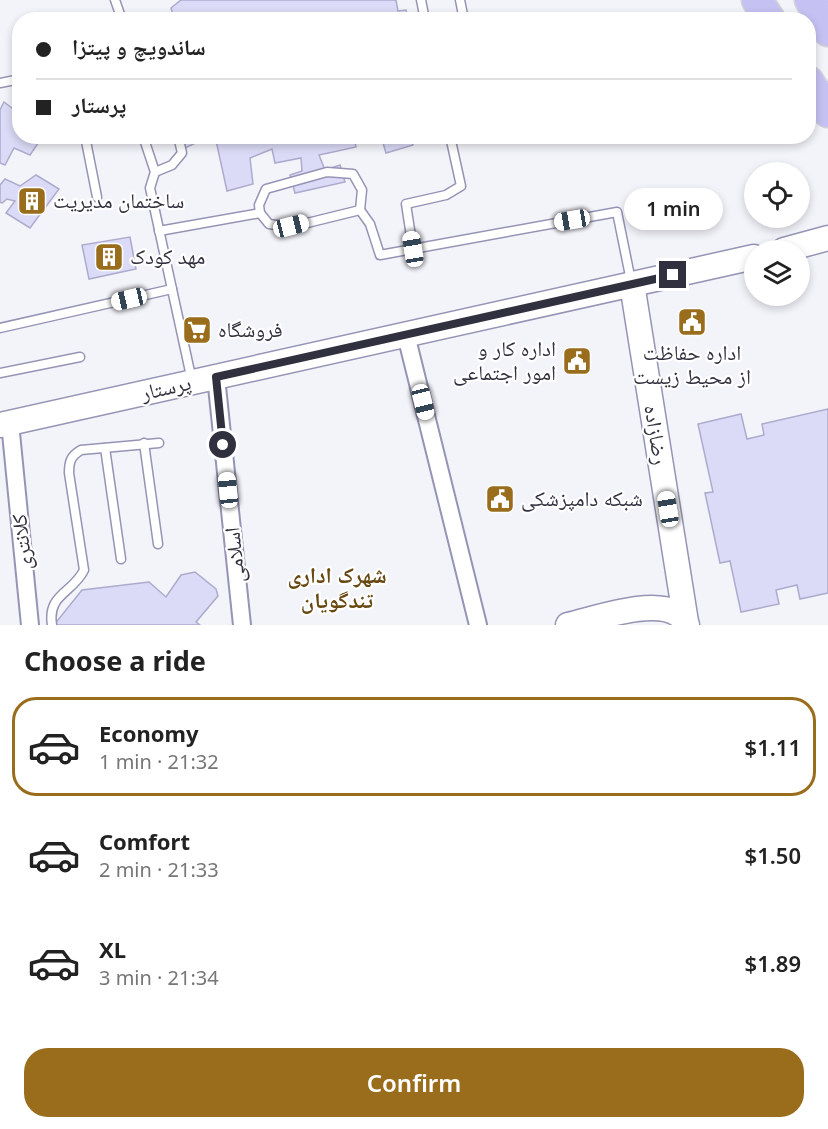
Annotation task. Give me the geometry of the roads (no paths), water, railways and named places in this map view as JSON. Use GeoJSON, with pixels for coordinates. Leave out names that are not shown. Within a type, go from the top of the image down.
{"type":"FeatureCollection","features":[{"type":"Feature","properties":{"kind":"highway"},"geometry":{"type":"LineString","coordinates":[[810,0],[828,31]]}},
{"type":"Feature","properties":{"kind":"highway"},"geometry":{"type":"LineString","coordinates":[[816,93],[828,112]]}},
{"type":"Feature","properties":{"kind":"street"},"geometry":{"type":"LineString","coordinates":[[810,245],[828,238]]}},
{"type":"Feature","properties":{"kind":"street","name":"پرستار"},"geometry":{"type":"LineString","coordinates":[[5,424],[744,259]]}},
{"type":"Feature","properties":{"kind":"street","name":"رضازاده"},"geometry":{"type":"LineString","coordinates":[[632,284],[687,623]]}},
{"type":"Feature","properties":{"kind":"street"},"geometry":{"type":"LineString","coordinates":[[406,335],[478,625]]}},
{"type":"Feature","properties":{"kind":"street","name":"اسلامی"},"geometry":{"type":"LineString","coordinates":[[216,377],[242,625]]}},
{"type":"Feature","properties":{"kind":"street","name":"کلانتری"},"geometry":{"type":"LineString","coordinates":[[5,424],[30,625]]}},
{"type":"Feature","properties":{"kind":"street"},"geometry":{"type":"LineString","coordinates":[[568,625],[655,606],[671,610],[687,623]]}},
{"type":"Feature","properties":{"kind":"lane"},"geometry":{"type":"LineString","coordinates":[[87,144],[97,197]]}},
{"type":"Feature","properties":{"kind":"lane"},"geometry":{"type":"LineString","coordinates":[[146,144],[155,172],[150,188],[193,382]]}},
{"type":"Feature","properties":{"kind":"lane"},"geometry":{"type":"LineString","coordinates":[[155,172],[172,165],[182,153],[180,144]]}},
{"type":"Feature","properties":{"kind":"lane"},"geometry":{"type":"LineString","coordinates":[[413,249],[406,204],[446,195],[461,186],[452,144]]}},
{"type":"Feature","properties":{"kind":"lane"},"geometry":{"type":"LineString","coordinates":[[360,210],[291,226],[269,224],[260,213],[259,205],[266,189],[327,172],[353,174],[362,190],[360,210],[370,224],[381,255],[617,212],[632,284]]}},
{"type":"Feature","properties":{"kind":"lane"},"geometry":{"type":"LineString","coordinates":[[159,231],[260,213]]}},
{"type":"Feature","properties":{"kind":"lane"},"geometry":{"type":"LineString","coordinates":[[0,328],[172,289]]}},
{"type":"Feature","properties":{"kind":"lane"},"geometry":{"type":"LineString","coordinates":[[0,373],[80,357]]}},
{"type":"Feature","properties":{"kind":"lane"},"geometry":{"type":"LineString","coordinates":[[144,443],[158,544]]}},
{"type":"Feature","properties":{"kind":"lane"},"geometry":{"type":"LineString","coordinates":[[52,625],[51,618],[56,599],[79,580],[84,570],[69,462],[74,454],[81,450],[159,443]]}},
{"type":"Feature","properties":{"kind":"lane"},"geometry":{"type":"LineString","coordinates":[[105,448],[122,559]]}},
{"type":"Feature","properties":{"kind":"place","name":"ساختمان مدیریت"},"geometry":{"type":"Point","coordinates":[32,201]}},
{"type":"Feature","properties":{"kind":"place","name":"مهد کودک"},"geometry":{"type":"Point","coordinates":[109,257]}},
{"type":"Feature","properties":{"kind":"place","name":"اداره حفاظت از محیط زیست"},"geometry":{"type":"Point","coordinates":[692,322]}},
{"type":"Feature","properties":{"kind":"place","name":"فروشگاه"},"geometry":{"type":"Point","coordinates":[197,330]}},
{"type":"Feature","properties":{"kind":"place","name":"اداره کار و امور اجتماعی"},"geometry":{"type":"Point","coordinates":[577,361]}},
{"type":"Feature","properties":{"kind":"place","name":"شبکه دامپزشکی"},"geometry":{"type":"Point","coordinates":[500,499]}},
{"type":"Feature","properties":{"kind":"district","name":"شهرک اداری تندگویان"},"geometry":{"type":"Point","coordinates":[337,588]}}]}
